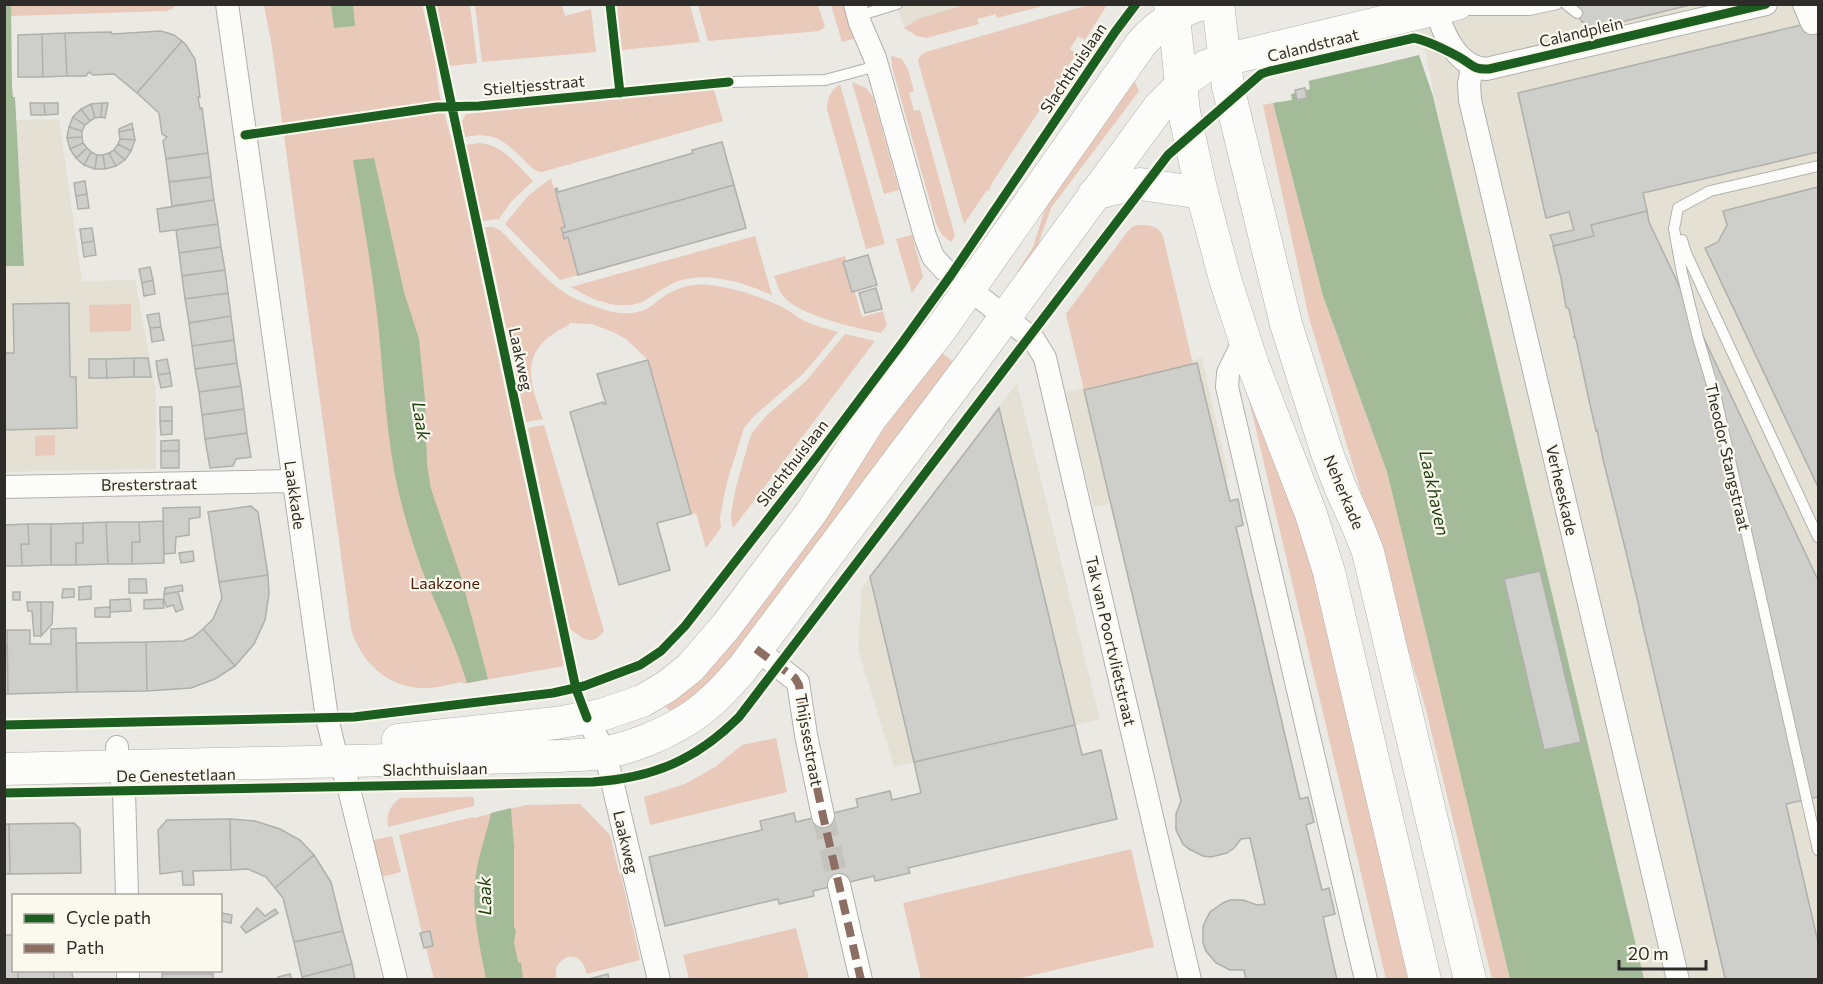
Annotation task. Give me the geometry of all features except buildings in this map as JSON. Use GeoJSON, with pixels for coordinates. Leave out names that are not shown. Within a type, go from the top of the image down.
{"type":"FeatureCollection","features":[{"type":"Feature","properties":{"kind":"main road","name":"Slachthuislaan"},"geometry":{"type":"LineString","coordinates":[[340,763],[420,738],[587,718],[642,701],[679,678],[727,625],[811,513],[871,418],[930,344],[969,290],[1135,52],[1172,10],[1202,4]]}},
{"type":"Feature","properties":{"kind":"main road","name":"Neherkade"},"geometry":{"type":"LineString","coordinates":[[1218,4],[1231,100],[1292,344],[1333,469],[1368,552],[1470,980]]}},
{"type":"Feature","properties":{"kind":"main road","name":"Calandstraat"},"geometry":{"type":"LineString","coordinates":[[1224,60],[1446,7]]}},
{"type":"Feature","properties":{"kind":"main road"},"geometry":{"type":"LineString","coordinates":[[1172,10],[1184,112],[1202,193],[1244,339],[1307,504],[1329,572],[1425,980]]}},
{"type":"Feature","properties":{"kind":"main road","name":"Slachthuislaan"},"geometry":{"type":"LineString","coordinates":[[340,763],[418,758],[560,756],[604,753],[634,745],[668,731],[700,712],[724,690],[756,649],[1006,317],[1159,107],[1181,84],[1200,69],[1224,60]]}},
{"type":"Feature","properties":{"kind":"main road"},"geometry":{"type":"LineString","coordinates":[[1094,194],[1140,184],[1202,193]]}},
{"type":"Feature","properties":{"kind":"main road","name":"De Genestetlaan"},"geometry":{"type":"LineString","coordinates":[[4,749],[117,757],[340,763]]}},
{"type":"Feature","properties":{"kind":"main road","name":"De Genestetlaan"},"geometry":{"type":"LineString","coordinates":[[4,769],[117,757]]}},
{"type":"Feature","properties":{"kind":"street","name":"Laakkade"},"geometry":{"type":"LineString","coordinates":[[226,4],[327,718],[396,980]]}},
{"type":"Feature","properties":{"kind":"street","name":"Calandplein"},"geometry":{"type":"LineString","coordinates":[[1473,67],[1490,69],[1609,37],[1707,14],[1766,4]]}},
{"type":"Feature","properties":{"kind":"street"},"geometry":{"type":"LineString","coordinates":[[1446,7],[1443,30],[1466,63],[1473,67]]}},
{"type":"Feature","properties":{"kind":"street"},"geometry":{"type":"LineString","coordinates":[[856,10],[877,66],[928,245],[939,266],[969,290]]}},
{"type":"Feature","properties":{"kind":"street","name":"Verheeskade"},"geometry":{"type":"LineString","coordinates":[[1473,67],[1469,84],[1470,100],[1678,980]]}},
{"type":"Feature","properties":{"kind":"street","name":"Tak van Poortvlietstraat"},"geometry":{"type":"LineString","coordinates":[[969,290],[1034,340],[1045,358],[1190,980]]}},
{"type":"Feature","properties":{"kind":"street"},"geometry":{"type":"LineString","coordinates":[[1244,339],[1228,373],[1227,387],[1366,980]]}},
{"type":"Feature","properties":{"kind":"street","name":"Bresterstraat"},"geometry":{"type":"LineString","coordinates":[[4,487],[293,481]]}},
{"type":"Feature","properties":{"kind":"street","name":"Thijssestraat"},"geometry":{"type":"LineString","coordinates":[[756,649],[798,682],[806,735],[823,816]]}},
{"type":"Feature","properties":{"kind":"street","name":"Laakweg"},"geometry":{"type":"LineString","coordinates":[[587,718],[604,753],[659,980]]}},
{"type":"Feature","properties":{"kind":"street"},"geometry":{"type":"LineString","coordinates":[[117,757],[124,791],[127,894]]}},
{"type":"Feature","properties":{"kind":"street"},"geometry":{"type":"LineString","coordinates":[[839,885],[861,980]]}},
{"type":"Feature","properties":{"kind":"lane"},"geometry":{"type":"LineString","coordinates":[[856,10],[897,4]]}},
{"type":"Feature","properties":{"kind":"lane"},"geometry":{"type":"LineString","coordinates":[[1446,7],[1529,10],[1557,4]]}},
{"type":"Feature","properties":{"kind":"lane"},"geometry":{"type":"LineString","coordinates":[[1566,4],[1577,13]]}},
{"type":"Feature","properties":{"kind":"lane"},"geometry":{"type":"LineString","coordinates":[[729,82],[825,80],[877,66]]}},
{"type":"Feature","properties":{"kind":"lane"},"geometry":{"type":"LineString","coordinates":[[1818,167],[1695,199],[1685,208],[1680,227],[1686,253],[1818,537]]}},
{"type":"Feature","properties":{"kind":"lane","name":"Theodor Stangstraat"},"geometry":{"type":"LineString","coordinates":[[1818,167],[1710,190],[1678,208],[1674,229],[1682,273],[1716,398],[1818,850]]}},
{"type":"Feature","properties":{"kind":"shaded area"},"geometry":{"type":"Polygon","coordinates":[[[897,5],[967,5],[918,19],[904,28],[897,5]]]}},
{"type":"Feature","properties":{"kind":"shaded area"},"geometry":{"type":"Polygon","coordinates":[[[1415,5],[1818,5],[1818,979],[1622,979],[1415,5]]]}},
{"type":"Feature","properties":{"kind":"shaded area"},"geometry":{"type":"Polygon","coordinates":[[[59,119],[82,281],[135,280],[156,390],[156,469],[5,472],[4,266],[24,265],[16,120],[59,119]]]}},
{"type":"Feature","properties":{"kind":"shaded area"},"geometry":{"type":"Polygon","coordinates":[[[1202,358],[1229,478],[1094,507],[1062,393],[1202,358]]]}},
{"type":"Feature","properties":{"kind":"shaded area"},"geometry":{"type":"Polygon","coordinates":[[[1017,383],[1100,719],[894,767],[858,649],[862,587],[1017,383]]]}},
{"type":"Feature","properties":{"kind":"green space"},"geometry":{"type":"Polygon","coordinates":[[[967,4],[1047,5],[997,18],[996,14],[977,19],[979,24],[926,38],[917,36],[904,28],[918,19],[967,4]]]}},
{"type":"Feature","properties":{"kind":"green space"},"geometry":{"type":"Polygon","coordinates":[[[1092,4],[1107,5],[1085,40],[1078,36],[1070,49],[1076,54],[989,191],[987,190],[964,224],[918,61],[920,56],[926,52],[1092,4]]]}},
{"type":"Feature","properties":{"kind":"green space"},"geometry":{"type":"Polygon","coordinates":[[[11,5],[176,5],[166,11],[11,16],[11,5]]]}},
{"type":"Feature","properties":{"kind":"green space","name":"Laakzone"},"geometry":{"type":"Polygon","coordinates":[[[264,5],[422,5],[435,61],[439,93],[453,146],[564,666],[463,684],[463,682],[431,688],[413,687],[400,684],[378,672],[369,663],[356,641],[351,629],[272,47],[264,5]]]}},
{"type":"Feature","properties":{"kind":"green space"},"geometry":{"type":"Polygon","coordinates":[[[436,5],[470,5],[477,63],[450,66],[436,5]]]}},
{"type":"Feature","properties":{"kind":"green space"},"geometry":{"type":"Polygon","coordinates":[[[475,5],[562,5],[565,16],[591,9],[596,52],[482,62],[475,5]]]}},
{"type":"Feature","properties":{"kind":"green space"},"geometry":{"type":"Polygon","coordinates":[[[617,5],[690,5],[700,42],[622,50],[617,5]]]}},
{"type":"Feature","properties":{"kind":"green space"},"geometry":{"type":"Polygon","coordinates":[[[698,5],[818,5],[825,27],[819,31],[708,41],[698,5]]]}},
{"type":"Feature","properties":{"kind":"green space"},"geometry":{"type":"Polygon","coordinates":[[[831,5],[847,5],[856,38],[842,42],[831,5]]]}},
{"type":"Feature","properties":{"kind":"green space"},"geometry":{"type":"Polygon","coordinates":[[[891,56],[902,59],[908,69],[914,91],[909,93],[914,111],[920,110],[955,236],[951,242],[942,235],[936,223],[892,67],[891,56]]]}},
{"type":"Feature","properties":{"kind":"green space"},"geometry":{"type":"Polygon","coordinates":[[[1133,77],[1139,91],[1051,208],[1037,248],[1019,274],[1017,272],[1033,247],[1049,199],[1133,77]]]}},
{"type":"Feature","properties":{"kind":"green space"},"geometry":{"type":"Polygon","coordinates":[[[852,82],[866,88],[873,97],[899,190],[884,194],[852,82]]]}},
{"type":"Feature","properties":{"kind":"green space"},"geometry":{"type":"Polygon","coordinates":[[[840,84],[885,244],[866,249],[827,109],[830,95],[840,84]]]}},
{"type":"Feature","properties":{"kind":"green space"},"geometry":{"type":"Polygon","coordinates":[[[714,90],[723,121],[542,172],[531,167],[504,142],[491,136],[465,137],[462,121],[466,114],[714,90]]]}},
{"type":"Feature","properties":{"kind":"green space"},"geometry":{"type":"Polygon","coordinates":[[[1273,103],[1323,296],[1387,472],[1510,979],[1492,979],[1425,706],[1309,318],[1263,105],[1273,103]]]}},
{"type":"Feature","properties":{"kind":"green space"},"geometry":{"type":"Polygon","coordinates":[[[479,143],[502,151],[533,181],[511,202],[498,220],[483,221],[466,145],[479,143]]]}},
{"type":"Feature","properties":{"kind":"green space"},"geometry":{"type":"Polygon","coordinates":[[[551,178],[565,227],[561,228],[564,238],[568,237],[578,275],[560,280],[505,224],[528,196],[551,178]]]}},
{"type":"Feature","properties":{"kind":"green space"},"geometry":{"type":"Polygon","coordinates":[[[1137,225],[1156,228],[1163,236],[1193,364],[1084,390],[1066,314],[1128,231],[1137,225]]]}},
{"type":"Feature","properties":{"kind":"green space"},"geometry":{"type":"Polygon","coordinates":[[[485,227],[500,230],[538,270],[562,291],[575,299],[604,310],[621,313],[638,312],[647,309],[680,288],[691,285],[710,285],[755,296],[783,307],[808,323],[838,332],[804,373],[755,415],[744,428],[727,482],[720,517],[721,528],[706,548],[696,513],[691,514],[648,360],[626,339],[592,324],[569,323],[542,343],[535,353],[531,376],[543,419],[526,422],[485,227]]]}},
{"type":"Feature","properties":{"kind":"green space"},"geometry":{"type":"Polygon","coordinates":[[[912,235],[923,277],[912,293],[896,239],[912,235]]]}},
{"type":"Feature","properties":{"kind":"green space"},"geometry":{"type":"Polygon","coordinates":[[[755,236],[772,295],[752,287],[708,277],[676,282],[640,303],[620,305],[599,301],[571,287],[755,236]]]}},
{"type":"Feature","properties":{"kind":"green space"},"geometry":{"type":"Polygon","coordinates":[[[845,256],[862,317],[883,311],[887,325],[881,333],[844,324],[803,310],[792,304],[779,290],[774,276],[845,256]]]}},
{"type":"Feature","properties":{"kind":"green space"},"geometry":{"type":"Polygon","coordinates":[[[131,304],[131,331],[90,332],[89,305],[131,304]]]}},
{"type":"Feature","properties":{"kind":"green space"},"geometry":{"type":"Polygon","coordinates":[[[845,334],[875,341],[734,527],[732,526],[731,513],[736,487],[752,433],[767,415],[806,381],[845,334]]]}},
{"type":"Feature","properties":{"kind":"green space"},"geometry":{"type":"Polygon","coordinates":[[[941,352],[954,363],[705,689],[674,711],[669,710],[665,706],[941,352]]]}},
{"type":"Feature","properties":{"kind":"green space"},"geometry":{"type":"Polygon","coordinates":[[[1250,393],[1300,527],[1318,589],[1411,979],[1386,979],[1248,396],[1250,393]]]}},
{"type":"Feature","properties":{"kind":"green space"},"geometry":{"type":"Polygon","coordinates":[[[544,425],[604,631],[600,636],[591,640],[583,638],[570,629],[528,428],[544,425]]]}},
{"type":"Feature","properties":{"kind":"green space"},"geometry":{"type":"Polygon","coordinates":[[[55,435],[55,455],[35,456],[35,436],[55,435]]]}},
{"type":"Feature","properties":{"kind":"green space"},"geometry":{"type":"Polygon","coordinates":[[[776,738],[787,792],[650,825],[644,797],[685,784],[715,767],[742,745],[776,738]]]}},
{"type":"Feature","properties":{"kind":"green space"},"geometry":{"type":"Polygon","coordinates":[[[474,797],[474,806],[388,827],[390,811],[400,798],[474,797]]]}},
{"type":"Feature","properties":{"kind":"green space"},"geometry":{"type":"Polygon","coordinates":[[[580,804],[610,835],[640,960],[587,974],[581,961],[575,957],[567,957],[557,966],[557,979],[434,979],[426,948],[433,946],[430,932],[422,933],[399,835],[526,805],[580,804]]]}},
{"type":"Feature","properties":{"kind":"green space"},"geometry":{"type":"Polygon","coordinates":[[[392,836],[401,872],[382,877],[373,840],[392,836]]]}},
{"type":"Feature","properties":{"kind":"green space"},"geometry":{"type":"Polygon","coordinates":[[[1131,849],[1154,947],[1016,979],[921,979],[903,903],[1131,849]]]}},
{"type":"Feature","properties":{"kind":"green space"},"geometry":{"type":"Polygon","coordinates":[[[796,928],[809,979],[689,979],[683,955],[796,928]]]}},
{"type":"Feature","properties":{"kind":"water"},"geometry":{"type":"Polygon","coordinates":[[[4,5],[11,5],[12,87],[13,97],[15,97],[24,266],[5,266],[4,5]]]}},
{"type":"Feature","properties":{"kind":"water"},"geometry":{"type":"Polygon","coordinates":[[[331,5],[353,5],[355,26],[334,28],[331,5]]]}},
{"type":"Feature","properties":{"kind":"water","name":"Laakhaven"},"geometry":{"type":"Polygon","coordinates":[[[1376,5],[1390,62],[1419,55],[1433,96],[1644,979],[1510,979],[1387,472],[1323,296],[1273,103],[1292,100],[1291,94],[1295,93],[1297,101],[1307,98],[1306,90],[1310,89],[1308,77],[1376,5]]]}},
{"type":"Feature","properties":{"kind":"water","name":"Laak"},"geometry":{"type":"Polygon","coordinates":[[[374,158],[404,292],[419,339],[425,400],[427,465],[431,489],[462,580],[488,679],[467,683],[420,563],[399,494],[388,430],[373,282],[353,160],[374,158]]]}},
{"type":"Feature","properties":{"kind":"water","name":"Laak"},"geometry":{"type":"Polygon","coordinates":[[[511,808],[514,847],[514,927],[516,930],[514,942],[518,962],[521,963],[523,979],[486,979],[476,919],[474,894],[476,873],[491,813],[511,808]]]}},
{"type":"Feature","properties":{"kind":"pier"},"geometry":{"type":"Polygon","coordinates":[[[1290,5],[1377,5],[1391,62],[1308,81],[1290,5]]]}},
{"type":"Feature","properties":{"kind":"tunnel"},"geometry":{"type":"LineString","coordinates":[[823,816],[839,885]]}},
{"type":"Feature","properties":{"kind":"marked path"},"geometry":{"type":"LineString","coordinates":[[756,649],[795,678],[799,685],[806,735],[823,816],[861,980]]}},
{"type":"Feature","properties":{"kind":"cycle path"},"geometry":{"type":"LineString","coordinates":[[430,4],[576,689],[587,718]]}},
{"type":"Feature","properties":{"kind":"cycle path"},"geometry":{"type":"LineString","coordinates":[[610,4],[620,93]]}},
{"type":"Feature","properties":{"kind":"cycle path"},"geometry":{"type":"LineString","coordinates":[[4,725],[354,717],[553,693],[584,686],[640,665],[661,651],[685,626],[815,459],[951,275],[1136,4]]}},
{"type":"Feature","properties":{"kind":"cycle path"},"geometry":{"type":"LineString","coordinates":[[4,793],[593,782],[635,776],[672,764],[706,745],[739,717],[1168,155],[1261,74],[1414,38],[1443,49],[1475,67],[1489,69],[1766,4]]}},
{"type":"Feature","properties":{"kind":"cycle path","name":"Stieltjesstraat"},"geometry":{"type":"LineString","coordinates":[[245,135],[437,107],[479,106],[729,82]]}}]}
